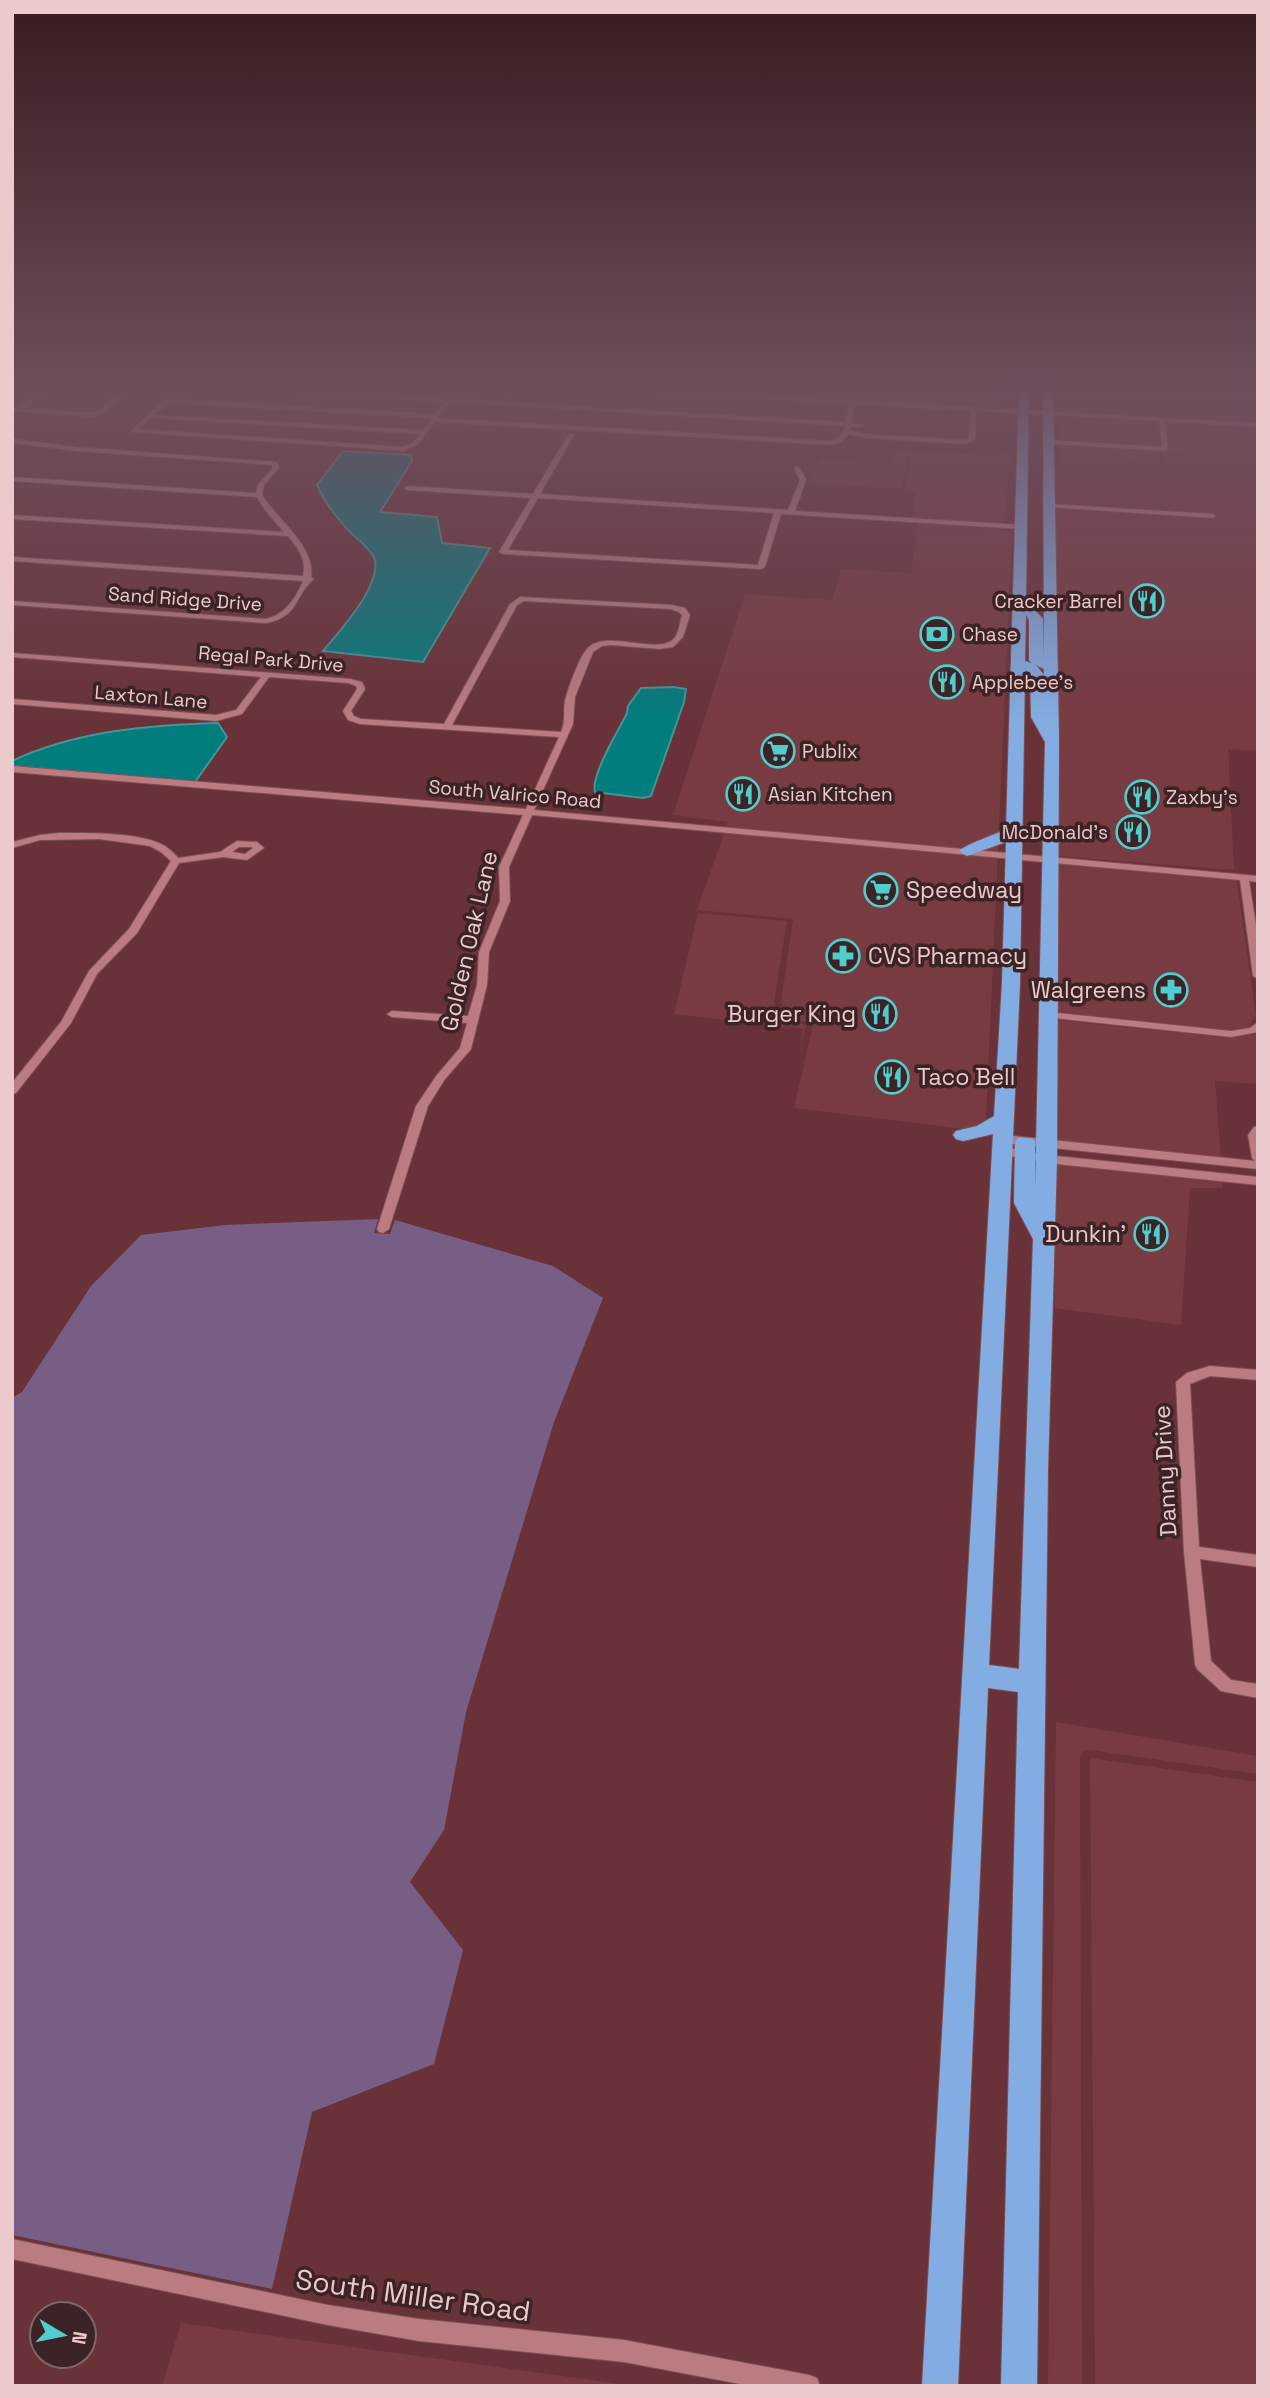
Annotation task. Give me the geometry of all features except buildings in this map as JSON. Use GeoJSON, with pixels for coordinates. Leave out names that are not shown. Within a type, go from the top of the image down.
{"type":"FeatureCollection","features":[{"type":"Feature","properties":{"kind":"highway"},"geometry":{"type":"LineString","coordinates":[[1023,500],[1016,856],[1005,1118],[1014,1147],[1025,1203],[1043,1237]]}},
{"type":"Feature","properties":{"kind":"highway"},"geometry":{"type":"LineString","coordinates":[[1018,2386],[1032,1683],[1047,1152],[1052,741],[1050,500]]}},
{"type":"Feature","properties":{"kind":"highway"},"geometry":{"type":"LineString","coordinates":[[1022,527],[1036,534],[1050,530]]}},
{"type":"Feature","properties":{"kind":"highway"},"geometry":{"type":"LineString","coordinates":[[1036,534],[1037,565],[1050,581]]}},
{"type":"Feature","properties":{"kind":"highway"},"geometry":{"type":"LineString","coordinates":[[1020,601],[1036,618],[1036,660],[1051,667]]}},
{"type":"Feature","properties":{"kind":"highway"},"geometry":{"type":"LineString","coordinates":[[1019,664],[1030,667],[1037,675],[1036,715],[1041,728],[1052,741]]}},
{"type":"Feature","properties":{"kind":"highway"},"geometry":{"type":"LineString","coordinates":[[967,851],[990,844],[1016,830]]}},
{"type":"Feature","properties":{"kind":"highway"},"geometry":{"type":"LineString","coordinates":[[963,1135],[983,1131],[1005,1118]]}},
{"type":"Feature","properties":{"kind":"highway"},"geometry":{"type":"LineString","coordinates":[[940,2386],[974,1674],[1014,1147]]}},
{"type":"Feature","properties":{"kind":"highway"},"geometry":{"type":"LineString","coordinates":[[974,1674],[1032,1683]]}},
{"type":"Feature","properties":{"kind":"street"},"geometry":{"type":"LineString","coordinates":[[12,559],[310,579],[307,558],[263,500]]}},
{"type":"Feature","properties":{"kind":"street"},"geometry":{"type":"LineString","coordinates":[[533,500],[503,552],[761,567],[778,511]]}},
{"type":"Feature","properties":{"kind":"street"},"geometry":{"type":"LineString","coordinates":[[598,500],[1022,527]]}},
{"type":"Feature","properties":{"kind":"street"},"geometry":{"type":"LineString","coordinates":[[791,512],[796,500]]}},
{"type":"Feature","properties":{"kind":"street"},"geometry":{"type":"LineString","coordinates":[[1050,506],[1213,516]]}},
{"type":"Feature","properties":{"kind":"street"},"geometry":{"type":"LineString","coordinates":[[12,517],[289,534]]}},
{"type":"Feature","properties":{"kind":"street","name":"Sand Ridge Drive"},"geometry":{"type":"LineString","coordinates":[[12,603],[266,621],[285,615],[310,579]]}},
{"type":"Feature","properties":{"kind":"street","name":"Golden Oak Lane"},"geometry":{"type":"LineString","coordinates":[[383,1229],[422,1106],[441,1077],[465,1049],[482,985],[484,952],[505,901],[504,867],[569,724],[567,700],[590,650],[598,644],[610,643],[671,645],[677,640],[686,615],[682,610],[632,604],[523,599],[513,604],[446,728]]}},
{"type":"Feature","properties":{"kind":"street"},"geometry":{"type":"LineString","coordinates":[[12,665],[17,656]]}},
{"type":"Feature","properties":{"kind":"street","name":"Regal Park Drive"},"geometry":{"type":"LineString","coordinates":[[17,656],[350,681],[359,684],[361,689],[347,711],[351,718],[360,721],[563,735]]}},
{"type":"Feature","properties":{"kind":"street","name":"Laxton Lane"},"geometry":{"type":"LineString","coordinates":[[12,701],[216,718],[239,712],[267,674]]}},
{"type":"Feature","properties":{"kind":"street","name":"South Valrico Road"},"geometry":{"type":"LineString","coordinates":[[12,769],[1016,856]]}},
{"type":"Feature","properties":{"kind":"street"},"geometry":{"type":"LineString","coordinates":[[12,845],[21,840],[57,834],[150,843],[166,850],[176,861]]}},
{"type":"Feature","properties":{"kind":"street"},"geometry":{"type":"LineString","coordinates":[[12,1091],[66,1023],[93,973],[133,930],[176,861],[223,854]]}},
{"type":"Feature","properties":{"kind":"street"},"geometry":{"type":"LineString","coordinates":[[1016,856],[1258,878]]}},
{"type":"Feature","properties":{"kind":"street"},"geometry":{"type":"LineString","coordinates":[[1135,866],[1157,864],[1258,872]]}},
{"type":"Feature","properties":{"kind":"street"},"geometry":{"type":"LineString","coordinates":[[1244,877],[1258,976]]}},
{"type":"Feature","properties":{"kind":"street"},"geometry":{"type":"LineString","coordinates":[[392,1014],[472,1020]]}},
{"type":"Feature","properties":{"kind":"street"},"geometry":{"type":"LineString","coordinates":[[1048,1015],[1231,1034],[1253,1031],[1258,1025]]}},
{"type":"Feature","properties":{"kind":"street"},"geometry":{"type":"LineString","coordinates":[[1258,1130],[1254,1135],[1258,1158]]}},
{"type":"Feature","properties":{"kind":"street"},"geometry":{"type":"LineString","coordinates":[[1014,1147],[1258,1181]]}},
{"type":"Feature","properties":{"kind":"street"},"geometry":{"type":"LineString","coordinates":[[1047,1152],[1258,1165]]}},
{"type":"Feature","properties":{"kind":"street","name":"Danny Drive"},"geometry":{"type":"LineString","coordinates":[[1192,1552],[1183,1382],[1194,1374],[1209,1370],[1258,1375]]}},
{"type":"Feature","properties":{"kind":"street"},"geometry":{"type":"LineString","coordinates":[[1258,1561],[1192,1552],[1203,1664],[1227,1686],[1258,1690]]}},
{"type":"Feature","properties":{"kind":"street","name":"South Miller Road"},"geometry":{"type":"LineString","coordinates":[[12,2249],[328,2315],[419,2330],[624,2351],[809,2386]]}},
{"type":"Feature","properties":{"kind":"shaded area"},"geometry":{"type":"Polygon","coordinates":[[[915,500],[1007,500],[1006,521],[992,523],[912,518],[915,500]]]}},
{"type":"Feature","properties":{"kind":"shaded area"},"geometry":{"type":"Polygon","coordinates":[[[1054,500],[1258,500],[1258,751],[1228,749],[1234,870],[1057,856],[1058,666],[1054,508],[1218,517],[1054,505],[1054,500]]]}},
{"type":"Feature","properties":{"kind":"shaded area"},"geometry":{"type":"Polygon","coordinates":[[[918,522],[986,527],[1012,534],[986,1120],[978,1127],[965,1129],[794,1108],[813,1024],[786,1017],[781,1002],[793,919],[697,910],[728,822],[673,815],[745,594],[832,600],[841,569],[911,573],[918,522]]]}},
{"type":"Feature","properties":{"kind":"shaded area"},"geometry":{"type":"Polygon","coordinates":[[[1057,861],[1236,876],[1256,1016],[1247,1028],[1229,1030],[1056,1012],[1057,861]]]}},
{"type":"Feature","properties":{"kind":"shaded area"},"geometry":{"type":"Polygon","coordinates":[[[698,913],[787,921],[774,1002],[780,1018],[806,1025],[799,1056],[803,1029],[674,1014],[698,913]]]}},
{"type":"Feature","properties":{"kind":"shaded area"},"geometry":{"type":"Polygon","coordinates":[[[1056,1020],[1231,1038],[1258,1034],[1258,1084],[1215,1081],[1221,1157],[1055,1141],[1056,1020]]]}},
{"type":"Feature","properties":{"kind":"shaded area"},"geometry":{"type":"Polygon","coordinates":[[[1055,1164],[1222,1182],[1222,1188],[1190,1188],[1181,1325],[1055,1308],[1055,1164]]]}},
{"type":"Feature","properties":{"kind":"shaded area"},"geometry":{"type":"Polygon","coordinates":[[[378,1219],[374,1233],[390,1234],[395,1220],[553,1266],[603,1298],[554,1422],[466,1712],[444,1830],[410,1882],[463,1950],[434,2064],[312,2112],[272,2289],[12,2235],[12,1398],[22,1392],[91,1286],[141,1235],[225,1225],[378,1219]]]}},
{"type":"Feature","properties":{"kind":"shaded area"},"geometry":{"type":"Polygon","coordinates":[[[1056,1722],[1258,1756],[1258,1774],[1090,1750],[1082,1752],[1080,1756],[1082,2386],[1048,2386],[1056,1722]]]}},
{"type":"Feature","properties":{"kind":"shaded area"},"geometry":{"type":"Polygon","coordinates":[[[1090,1758],[1258,1782],[1258,2386],[1095,2386],[1090,1758]]]}},
{"type":"Feature","properties":{"kind":"shaded area"},"geometry":{"type":"Polygon","coordinates":[[[181,2323],[635,2386],[162,2386],[181,2323]]]}},
{"type":"Feature","properties":{"kind":"water"},"geometry":{"type":"Polygon","coordinates":[[[325,500],[388,500],[380,512],[437,517],[442,543],[490,548],[423,662],[323,651],[358,607],[372,581],[375,568],[372,554],[325,500]]]}},
{"type":"Feature","properties":{"kind":"water"},"geometry":{"type":"Polygon","coordinates":[[[641,688],[686,689],[684,702],[651,796],[643,798],[595,792],[601,764],[628,706],[641,688]]]}},
{"type":"Feature","properties":{"kind":"water"},"geometry":{"type":"Polygon","coordinates":[[[218,723],[227,737],[195,782],[12,766],[12,761],[36,751],[87,736],[139,728],[218,723]]]}},
{"type":"Feature","properties":{"kind":"place","name":"Cracker Barrel"},"geometry":{"type":"Point","coordinates":[1147,601]}},
{"type":"Feature","properties":{"kind":"place","name":"Chase"},"geometry":{"type":"Point","coordinates":[937,634]}},
{"type":"Feature","properties":{"kind":"place","name":"Applebee's"},"geometry":{"type":"Point","coordinates":[947,682]}},
{"type":"Feature","properties":{"kind":"place","name":"Publix"},"geometry":{"type":"Point","coordinates":[778,751]}},
{"type":"Feature","properties":{"kind":"place","name":"Asian Kitchen"},"geometry":{"type":"Point","coordinates":[743,794]}},
{"type":"Feature","properties":{"kind":"place","name":"Zaxby's"},"geometry":{"type":"Point","coordinates":[1142,797]}},
{"type":"Feature","properties":{"kind":"place","name":"McDonald's"},"geometry":{"type":"Point","coordinates":[1133,832]}},
{"type":"Feature","properties":{"kind":"place","name":"Speedway"},"geometry":{"type":"Point","coordinates":[881,890]}},
{"type":"Feature","properties":{"kind":"place","name":"CVS Pharmacy"},"geometry":{"type":"Point","coordinates":[843,956]}},
{"type":"Feature","properties":{"kind":"place","name":"Walgreens"},"geometry":{"type":"Point","coordinates":[1171,990]}},
{"type":"Feature","properties":{"kind":"place","name":"Burger King"},"geometry":{"type":"Point","coordinates":[880,1014]}},
{"type":"Feature","properties":{"kind":"place","name":"Taco Bell"},"geometry":{"type":"Point","coordinates":[892,1077]}},
{"type":"Feature","properties":{"kind":"place","name":"Dunkin'"},"geometry":{"type":"Point","coordinates":[1151,1234]}}]}
